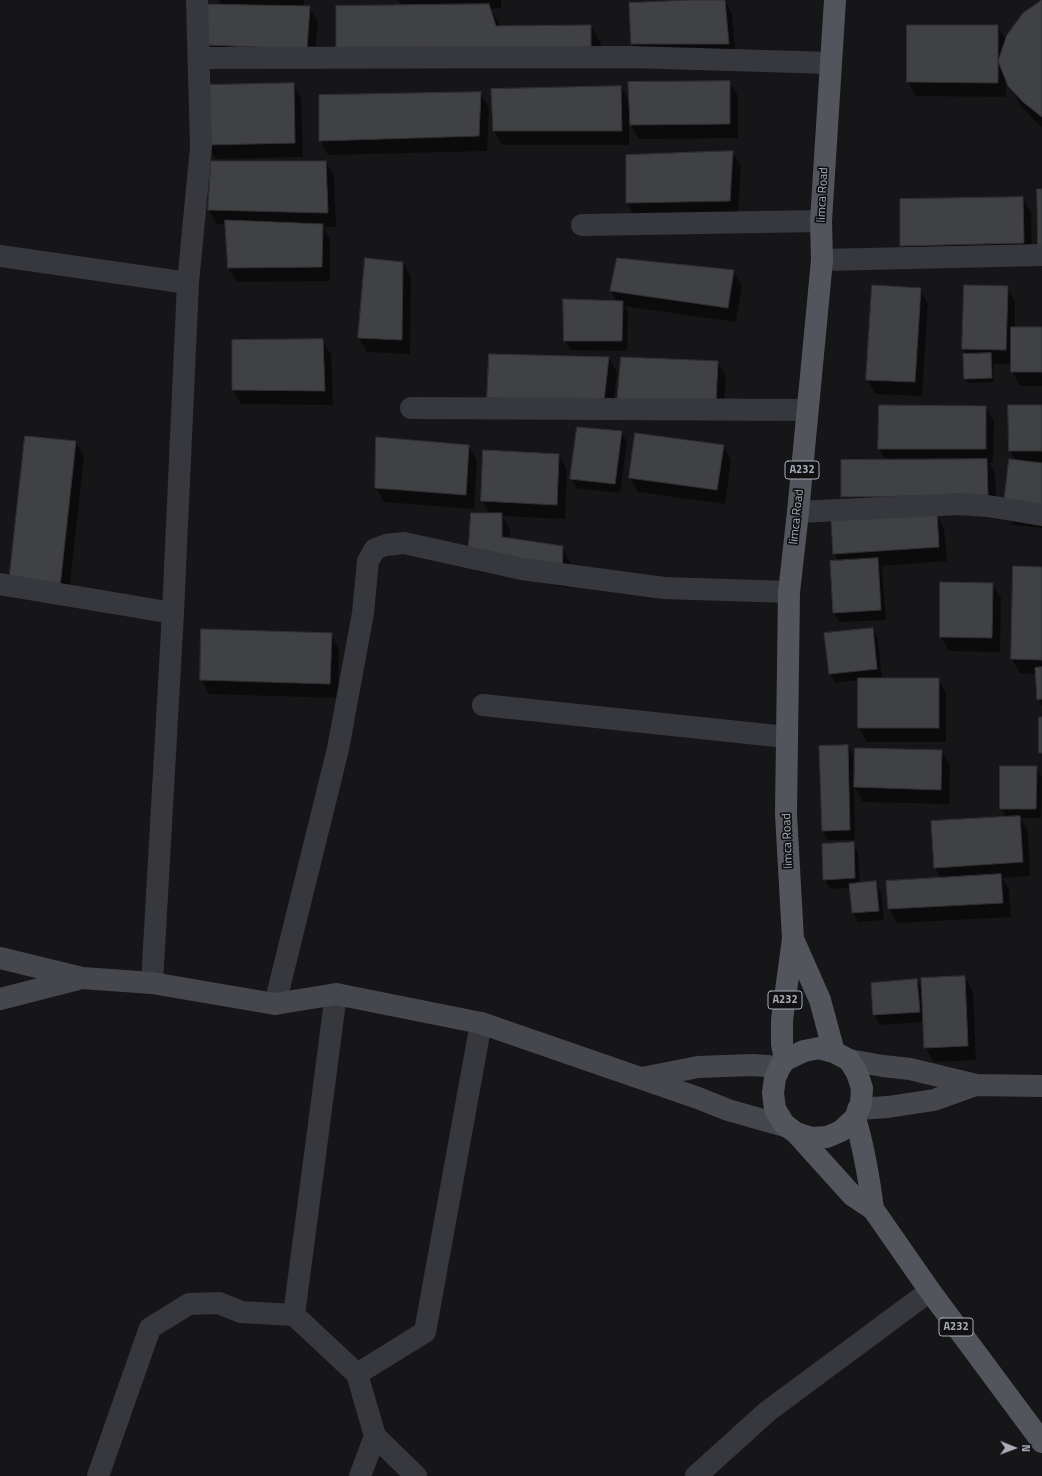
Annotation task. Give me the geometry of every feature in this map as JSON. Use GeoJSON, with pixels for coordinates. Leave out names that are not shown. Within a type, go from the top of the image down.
{"type":"FeatureCollection","features":[{"type":"Feature","properties":{"kind":"main road","name":"limca Road"},"geometry":{"type":"LineString","coordinates":[[783,1063],[782,1020],[793,940],[786,814],[789,592],[822,260],[821,221],[835,0]]}},
{"type":"Feature","properties":{"kind":"main road","name":"limca Road"},"geometry":{"type":"LineString","coordinates":[[793,940],[820,1000],[842,1056]]}},
{"type":"Feature","properties":{"kind":"main road"},"geometry":{"type":"LineString","coordinates":[[0,958],[82,978],[152,982],[276,1004],[336,994],[481,1024],[698,1098],[728,1110],[792,1130],[811,1138],[827,1137],[841,1131],[856,1113],[861,1103],[862,1088],[857,1073],[842,1056]]}},
{"type":"Feature","properties":{"kind":"main road"},"geometry":{"type":"LineString","coordinates":[[0,999],[82,978]]}},
{"type":"Feature","properties":{"kind":"main road"},"geometry":{"type":"LineString","coordinates":[[640,1078],[698,1067],[783,1063],[804,1051],[819,1048],[842,1056],[883,1066],[910,1069],[976,1085],[1042,1086]]}},
{"type":"Feature","properties":{"kind":"main road"},"geometry":{"type":"LineString","coordinates":[[783,1063],[775,1078],[773,1093],[775,1109],[784,1124],[792,1130]]}},
{"type":"Feature","properties":{"kind":"main road"},"geometry":{"type":"LineString","coordinates":[[856,1113],[934,1100],[976,1085]]}},
{"type":"Feature","properties":{"kind":"main road","name":"A232"},"geometry":{"type":"LineString","coordinates":[[856,1113],[868,1172],[873,1209]]}},
{"type":"Feature","properties":{"kind":"main road","name":"A232"},"geometry":{"type":"LineString","coordinates":[[792,1130],[852,1195],[873,1209],[930,1291],[1042,1442]]}},
{"type":"Feature","properties":{"kind":"street"},"geometry":{"type":"LineString","coordinates":[[152,982],[173,613],[188,283],[201,147],[197,0]]}},
{"type":"Feature","properties":{"kind":"street"},"geometry":{"type":"LineString","coordinates":[[198,58],[630,57],[831,64]]}},
{"type":"Feature","properties":{"kind":"street"},"geometry":{"type":"LineString","coordinates":[[582,225],[821,221]]}},
{"type":"Feature","properties":{"kind":"street"},"geometry":{"type":"LineString","coordinates":[[822,260],[1042,255]]}},
{"type":"Feature","properties":{"kind":"street"},"geometry":{"type":"LineString","coordinates":[[0,256],[188,283]]}},
{"type":"Feature","properties":{"kind":"street"},"geometry":{"type":"LineString","coordinates":[[411,408],[807,410]]}},
{"type":"Feature","properties":{"kind":"street"},"geometry":{"type":"LineString","coordinates":[[798,512],[960,504],[988,506],[1042,514]]}},
{"type":"Feature","properties":{"kind":"street"},"geometry":{"type":"LineString","coordinates":[[276,1004],[338,749],[362,613],[368,561],[375,548],[404,543],[522,569],[664,588],[789,592]]}},
{"type":"Feature","properties":{"kind":"street"},"geometry":{"type":"LineString","coordinates":[[0,584],[173,613]]}},
{"type":"Feature","properties":{"kind":"street"},"geometry":{"type":"LineString","coordinates":[[483,705],[786,737]]}},
{"type":"Feature","properties":{"kind":"street"},"geometry":{"type":"LineString","coordinates":[[294,1314],[336,994]]}},
{"type":"Feature","properties":{"kind":"street"},"geometry":{"type":"LineString","coordinates":[[357,1374],[425,1332],[481,1024]]}},
{"type":"Feature","properties":{"kind":"street"},"geometry":{"type":"LineString","coordinates":[[696,1476],[768,1411],[930,1291]]}},
{"type":"Feature","properties":{"kind":"street"},"geometry":{"type":"LineString","coordinates":[[98,1476],[150,1328],[189,1304],[218,1303],[241,1312],[294,1314],[357,1374],[375,1436],[416,1476]]}},
{"type":"Feature","properties":{"kind":"street"},"geometry":{"type":"LineString","coordinates":[[360,1476],[375,1436]]}},
{"type":"Feature","properties":{"kind":"building"},"geometry":{"type":"Polygon","coordinates":[[[725,0],[729,44],[631,44],[629,3],[725,0]]]}},
{"type":"Feature","properties":{"kind":"building"},"geometry":{"type":"Polygon","coordinates":[[[1042,0],[1042,117],[1024,103],[1008,86],[998,61],[1007,35],[1023,13],[1042,0]]]}},
{"type":"Feature","properties":{"kind":"building"},"geometry":{"type":"Polygon","coordinates":[[[197,4],[310,6],[307,49],[206,45],[197,4]]]}},
{"type":"Feature","properties":{"kind":"building"},"geometry":{"type":"Polygon","coordinates":[[[489,4],[496,26],[591,25],[591,48],[336,49],[336,6],[489,4]]]}},
{"type":"Feature","properties":{"kind":"building"},"geometry":{"type":"Polygon","coordinates":[[[907,25],[998,25],[998,83],[907,82],[907,25]]]}},
{"type":"Feature","properties":{"kind":"building"},"geometry":{"type":"Polygon","coordinates":[[[730,81],[730,124],[630,125],[628,82],[730,81]]]}},
{"type":"Feature","properties":{"kind":"building"},"geometry":{"type":"Polygon","coordinates":[[[294,83],[295,143],[207,145],[205,85],[294,83]]]}},
{"type":"Feature","properties":{"kind":"building"},"geometry":{"type":"Polygon","coordinates":[[[621,86],[622,131],[493,131],[491,89],[621,86]]]}},
{"type":"Feature","properties":{"kind":"building"},"geometry":{"type":"Polygon","coordinates":[[[481,92],[479,136],[319,141],[319,95],[481,92]]]}},
{"type":"Feature","properties":{"kind":"building"},"geometry":{"type":"Polygon","coordinates":[[[733,151],[730,201],[626,203],[626,155],[733,151]]]}},
{"type":"Feature","properties":{"kind":"building"},"geometry":{"type":"Polygon","coordinates":[[[211,161],[326,161],[328,213],[208,210],[211,161]]]}},
{"type":"Feature","properties":{"kind":"building"},"geometry":{"type":"Polygon","coordinates":[[[1037,189],[1042,189],[1042,246],[1038,246],[1037,189]]]}},
{"type":"Feature","properties":{"kind":"building"},"geometry":{"type":"Polygon","coordinates":[[[1023,197],[1024,243],[900,246],[900,199],[1023,197]]]}},
{"type":"Feature","properties":{"kind":"building"},"geometry":{"type":"Polygon","coordinates":[[[225,220],[323,224],[322,267],[228,268],[225,220]]]}},
{"type":"Feature","properties":{"kind":"building"},"geometry":{"type":"Polygon","coordinates":[[[365,258],[403,262],[402,340],[358,338],[365,258]]]}},
{"type":"Feature","properties":{"kind":"building"},"geometry":{"type":"Polygon","coordinates":[[[617,258],[734,270],[728,308],[610,291],[617,258]]]}},
{"type":"Feature","properties":{"kind":"building"},"geometry":{"type":"Polygon","coordinates":[[[872,285],[921,288],[915,382],[866,380],[872,285]]]}},
{"type":"Feature","properties":{"kind":"building"},"geometry":{"type":"Polygon","coordinates":[[[964,285],[1008,286],[1006,350],[962,349],[964,285]]]}},
{"type":"Feature","properties":{"kind":"building"},"geometry":{"type":"Polygon","coordinates":[[[563,299],[623,301],[622,341],[564,341],[563,299]]]}},
{"type":"Feature","properties":{"kind":"building"},"geometry":{"type":"Polygon","coordinates":[[[1011,327],[1042,327],[1042,372],[1011,372],[1011,327]]]}},
{"type":"Feature","properties":{"kind":"building"},"geometry":{"type":"Polygon","coordinates":[[[323,339],[325,391],[232,390],[232,340],[323,339]]]}},
{"type":"Feature","properties":{"kind":"building"},"geometry":{"type":"Polygon","coordinates":[[[991,353],[992,378],[964,379],[963,354],[991,353]]]}},
{"type":"Feature","properties":{"kind":"building"},"geometry":{"type":"Polygon","coordinates":[[[489,354],[609,357],[604,401],[487,398],[489,354]]]}},
{"type":"Feature","properties":{"kind":"building"},"geometry":{"type":"Polygon","coordinates":[[[621,357],[718,361],[716,403],[617,402],[621,357]]]}},
{"type":"Feature","properties":{"kind":"building"},"geometry":{"type":"Polygon","coordinates":[[[879,405],[986,406],[986,449],[878,449],[879,405]]]}},
{"type":"Feature","properties":{"kind":"building"},"geometry":{"type":"Polygon","coordinates":[[[1008,405],[1042,405],[1042,451],[1009,451],[1008,405]]]}},
{"type":"Feature","properties":{"kind":"building"},"geometry":{"type":"Polygon","coordinates":[[[577,427],[622,431],[615,484],[570,479],[577,427]]]}},
{"type":"Feature","properties":{"kind":"building"},"geometry":{"type":"Polygon","coordinates":[[[635,433],[724,445],[717,490],[629,478],[635,433]]]}},
{"type":"Feature","properties":{"kind":"building"},"geometry":{"type":"Polygon","coordinates":[[[25,436],[76,441],[60,587],[9,581],[25,436]]]}},
{"type":"Feature","properties":{"kind":"building"},"geometry":{"type":"Polygon","coordinates":[[[376,437],[469,445],[466,495],[375,488],[376,437]]]}},
{"type":"Feature","properties":{"kind":"building"},"geometry":{"type":"Polygon","coordinates":[[[483,450],[559,454],[557,505],[481,501],[483,450]]]}},
{"type":"Feature","properties":{"kind":"building"},"geometry":{"type":"Polygon","coordinates":[[[987,459],[988,495],[841,497],[841,460],[987,459]]]}},
{"type":"Feature","properties":{"kind":"building"},"geometry":{"type":"Polygon","coordinates":[[[1009,459],[1042,463],[1042,515],[1003,511],[1009,459]]]}},
{"type":"Feature","properties":{"kind":"building"},"geometry":{"type":"Polygon","coordinates":[[[471,513],[502,513],[502,537],[563,546],[562,574],[468,557],[471,513]]]}},
{"type":"Feature","properties":{"kind":"building"},"geometry":{"type":"Polygon","coordinates":[[[937,513],[939,547],[833,554],[831,520],[937,513]]]}},
{"type":"Feature","properties":{"kind":"building"},"geometry":{"type":"Polygon","coordinates":[[[878,558],[881,610],[833,613],[830,561],[878,558]]]}},
{"type":"Feature","properties":{"kind":"building"},"geometry":{"type":"Polygon","coordinates":[[[1013,566],[1042,567],[1042,660],[1011,659],[1013,566]]]}},
{"type":"Feature","properties":{"kind":"building"},"geometry":{"type":"Polygon","coordinates":[[[940,582],[993,583],[992,638],[940,637],[940,582]]]}},
{"type":"Feature","properties":{"kind":"building"},"geometry":{"type":"Polygon","coordinates":[[[873,628],[877,669],[829,674],[824,633],[873,628]]]}},
{"type":"Feature","properties":{"kind":"building"},"geometry":{"type":"Polygon","coordinates":[[[201,629],[332,633],[330,684],[200,680],[201,629]]]}},
{"type":"Feature","properties":{"kind":"building"},"geometry":{"type":"Polygon","coordinates":[[[1042,667],[1042,699],[1037,700],[1035,668],[1042,667]]]}},
{"type":"Feature","properties":{"kind":"building"},"geometry":{"type":"Polygon","coordinates":[[[858,678],[939,678],[939,728],[858,728],[858,678]]]}},
{"type":"Feature","properties":{"kind":"building"},"geometry":{"type":"Polygon","coordinates":[[[1039,717],[1042,717],[1042,753],[1039,753],[1039,717]]]}},
{"type":"Feature","properties":{"kind":"building"},"geometry":{"type":"Polygon","coordinates":[[[848,745],[850,830],[822,831],[819,746],[848,745]]]}},
{"type":"Feature","properties":{"kind":"building"},"geometry":{"type":"Polygon","coordinates":[[[855,748],[942,750],[941,790],[854,787],[855,748]]]}},
{"type":"Feature","properties":{"kind":"building"},"geometry":{"type":"Polygon","coordinates":[[[1000,766],[1037,766],[1036,809],[1000,809],[1000,766]]]}},
{"type":"Feature","properties":{"kind":"building"},"geometry":{"type":"Polygon","coordinates":[[[1020,816],[1023,862],[934,868],[931,821],[1020,816]]]}},
{"type":"Feature","properties":{"kind":"building"},"geometry":{"type":"Polygon","coordinates":[[[854,842],[855,878],[823,880],[822,844],[854,842]]]}},
{"type":"Feature","properties":{"kind":"building"},"geometry":{"type":"Polygon","coordinates":[[[1001,874],[1003,903],[888,909],[886,881],[1001,874]]]}},
{"type":"Feature","properties":{"kind":"building"},"geometry":{"type":"Polygon","coordinates":[[[876,881],[879,911],[852,913],[849,884],[876,881]]]}},
{"type":"Feature","properties":{"kind":"building"},"geometry":{"type":"Polygon","coordinates":[[[965,976],[968,1046],[924,1048],[921,978],[965,976]]]}},
{"type":"Feature","properties":{"kind":"building"},"geometry":{"type":"Polygon","coordinates":[[[917,979],[920,1012],[873,1015],[871,983],[917,979]]]}}]}
